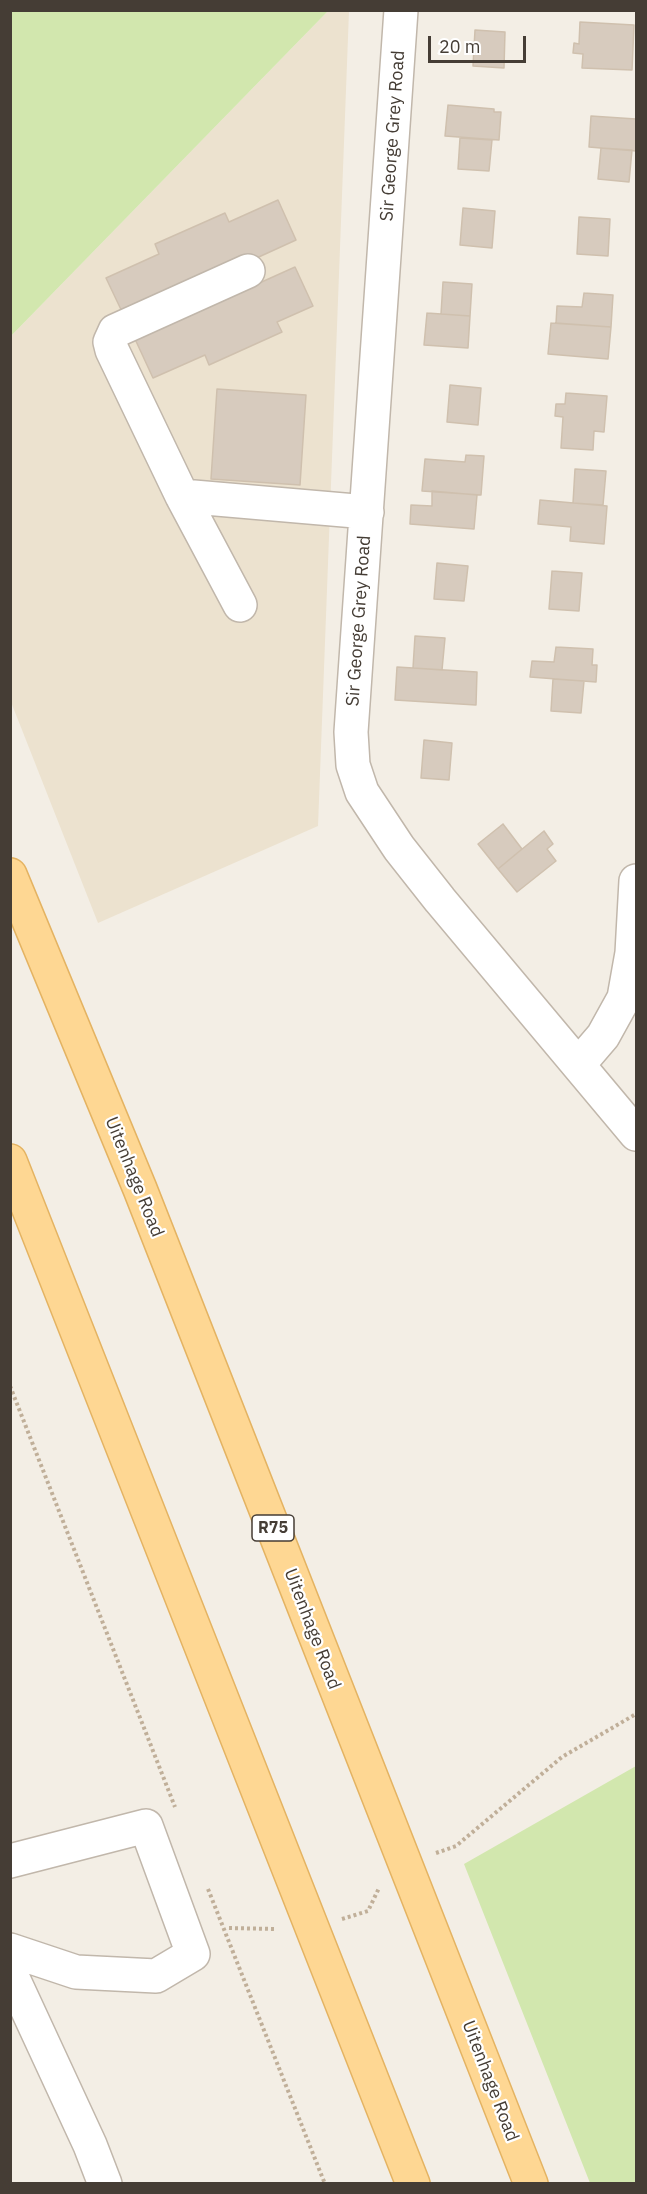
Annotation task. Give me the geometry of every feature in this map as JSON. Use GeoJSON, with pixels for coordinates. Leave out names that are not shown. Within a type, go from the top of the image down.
{"type":"FeatureCollection","features":[{"type":"Feature","properties":{"kind":"main road","name":"Uitenhage Road"},"geometry":{"type":"LineString","coordinates":[[10,875],[135,1179],[531,2184]]}},
{"type":"Feature","properties":{"kind":"main road"},"geometry":{"type":"LineString","coordinates":[[10,1161],[413,2184]]}},
{"type":"Feature","properties":{"kind":"street","name":"Sir George Grey Road"},"geometry":{"type":"LineString","coordinates":[[401,10],[351,732],[353,765],[362,792],[399,848],[636,1134]]}},
{"type":"Feature","properties":{"kind":"street"},"geometry":{"type":"LineString","coordinates":[[240,604],[182,496],[110,342],[115,331],[248,271]]}},
{"type":"Feature","properties":{"kind":"street"},"geometry":{"type":"LineString","coordinates":[[182,496],[367,512]]}},
{"type":"Feature","properties":{"kind":"street"},"geometry":{"type":"LineString","coordinates":[[579,1064],[603,1036],[624,998],[632,953],[636,881]]}},
{"type":"Feature","properties":{"kind":"street"},"geometry":{"type":"LineString","coordinates":[[10,1861],[146,1826],[193,1954],[156,1976],[76,1972],[10,1950]]}},
{"type":"Feature","properties":{"kind":"street"},"geometry":{"type":"LineString","coordinates":[[10,1972],[90,2145],[105,2184]]}},
{"type":"Feature","properties":{"kind":"path"},"geometry":{"type":"LineString","coordinates":[[10,1386],[176,1808]]}},
{"type":"Feature","properties":{"kind":"path"},"geometry":{"type":"LineString","coordinates":[[229,1928],[313,1928],[368,1911],[387,1871],[456,1846],[562,1757],[636,1714]]}},
{"type":"Feature","properties":{"kind":"path"},"geometry":{"type":"LineString","coordinates":[[206,1886],[325,2184]]}},
{"type":"Feature","properties":{"kind":"shaded area"},"geometry":{"type":"Polygon","coordinates":[[[328,11],[349,11],[318,826],[98,923],[11,702],[11,336],[328,11]]]}},
{"type":"Feature","properties":{"kind":"green space"},"geometry":{"type":"Polygon","coordinates":[[[10,11],[328,11],[11,336],[10,11]]]}},
{"type":"Feature","properties":{"kind":"green space"},"geometry":{"type":"Polygon","coordinates":[[[636,1766],[636,2183],[590,2183],[464,1864],[636,1766]]]}},
{"type":"Feature","properties":{"kind":"building"},"geometry":{"type":"Polygon","coordinates":[[[580,22],[634,25],[632,70],[582,68],[583,54],[573,53],[574,43],[579,44],[580,22]]]}},
{"type":"Feature","properties":{"kind":"building"},"geometry":{"type":"Polygon","coordinates":[[[475,30],[505,32],[504,68],[473,66],[475,30]]]}},
{"type":"Feature","properties":{"kind":"building"},"geometry":{"type":"Polygon","coordinates":[[[448,105],[494,109],[494,112],[501,112],[499,140],[445,136],[448,105]]]}},
{"type":"Feature","properties":{"kind":"building"},"geometry":{"type":"Polygon","coordinates":[[[591,116],[636,119],[636,151],[589,147],[591,116]]]}},
{"type":"Feature","properties":{"kind":"building"},"geometry":{"type":"Polygon","coordinates":[[[460,138],[492,140],[489,171],[458,169],[460,138]]]}},
{"type":"Feature","properties":{"kind":"building"},"geometry":{"type":"Polygon","coordinates":[[[601,148],[632,150],[629,182],[598,179],[601,148]]]}},
{"type":"Feature","properties":{"kind":"building"},"geometry":{"type":"Polygon","coordinates":[[[278,200],[296,240],[125,318],[106,278],[159,254],[155,244],[225,213],[229,222],[278,200]]]}},
{"type":"Feature","properties":{"kind":"building"},"geometry":{"type":"Polygon","coordinates":[[[463,208],[495,211],[492,248],[460,245],[463,208]]]}},
{"type":"Feature","properties":{"kind":"building"},"geometry":{"type":"Polygon","coordinates":[[[579,217],[610,219],[608,256],[577,254],[579,217]]]}},
{"type":"Feature","properties":{"kind":"building"},"geometry":{"type":"Polygon","coordinates":[[[295,267],[313,306],[277,322],[282,332],[209,365],[205,355],[153,378],[135,339],[295,267]]]}},
{"type":"Feature","properties":{"kind":"building"},"geometry":{"type":"Polygon","coordinates":[[[443,282],[472,284],[470,316],[441,314],[443,282]]]}},
{"type":"Feature","properties":{"kind":"building"},"geometry":{"type":"Polygon","coordinates":[[[584,293],[613,295],[611,327],[556,323],[557,306],[582,307],[584,293]]]}},
{"type":"Feature","properties":{"kind":"building"},"geometry":{"type":"Polygon","coordinates":[[[427,313],[470,316],[468,348],[424,345],[427,313]]]}},
{"type":"Feature","properties":{"kind":"building"},"geometry":{"type":"Polygon","coordinates":[[[551,323],[611,327],[608,359],[548,354],[551,323]]]}},
{"type":"Feature","properties":{"kind":"building"},"geometry":{"type":"Polygon","coordinates":[[[450,385],[481,388],[478,425],[447,422],[450,385]]]}},
{"type":"Feature","properties":{"kind":"building"},"geometry":{"type":"Polygon","coordinates":[[[217,389],[306,395],[300,485],[211,479],[217,389]]]}},
{"type":"Feature","properties":{"kind":"building"},"geometry":{"type":"Polygon","coordinates":[[[566,393],[607,396],[604,432],[594,431],[593,450],[561,448],[563,417],[555,416],[556,404],[565,404],[566,393]]]}},
{"type":"Feature","properties":{"kind":"building"},"geometry":{"type":"Polygon","coordinates":[[[466,455],[484,456],[481,495],[422,491],[425,459],[465,462],[466,455]]]}},
{"type":"Feature","properties":{"kind":"building"},"geometry":{"type":"Polygon","coordinates":[[[575,469],[606,471],[603,505],[573,503],[575,469]]]}},
{"type":"Feature","properties":{"kind":"building"},"geometry":{"type":"Polygon","coordinates":[[[432,491],[477,495],[474,529],[410,524],[411,505],[432,506],[432,491]]]}},
{"type":"Feature","properties":{"kind":"building"},"geometry":{"type":"Polygon","coordinates":[[[540,500],[607,506],[604,544],[570,541],[571,527],[538,524],[540,500]]]}},
{"type":"Feature","properties":{"kind":"building"},"geometry":{"type":"Polygon","coordinates":[[[437,563],[468,566],[464,601],[434,599],[437,563]]]}},
{"type":"Feature","properties":{"kind":"building"},"geometry":{"type":"Polygon","coordinates":[[[552,571],[582,573],[579,611],[549,609],[552,571]]]}},
{"type":"Feature","properties":{"kind":"building"},"geometry":{"type":"Polygon","coordinates":[[[415,636],[445,638],[442,670],[413,668],[415,636]]]}},
{"type":"Feature","properties":{"kind":"building"},"geometry":{"type":"Polygon","coordinates":[[[556,647],[593,649],[592,665],[597,665],[596,682],[530,677],[532,661],[554,662],[556,647]]]}},
{"type":"Feature","properties":{"kind":"building"},"geometry":{"type":"Polygon","coordinates":[[[397,667],[477,672],[476,705],[395,700],[397,667]]]}},
{"type":"Feature","properties":{"kind":"building"},"geometry":{"type":"Polygon","coordinates":[[[553,679],[584,681],[581,713],[551,711],[553,679]]]}},
{"type":"Feature","properties":{"kind":"building"},"geometry":{"type":"Polygon","coordinates":[[[424,740],[452,743],[449,780],[421,778],[424,740]]]}},
{"type":"Feature","properties":{"kind":"building"},"geometry":{"type":"Polygon","coordinates":[[[503,824],[522,849],[498,869],[478,844],[503,824]]]}},
{"type":"Feature","properties":{"kind":"building"},"geometry":{"type":"Polygon","coordinates":[[[544,831],[553,844],[547,849],[556,861],[517,892],[498,869],[544,831]]]}}]}
